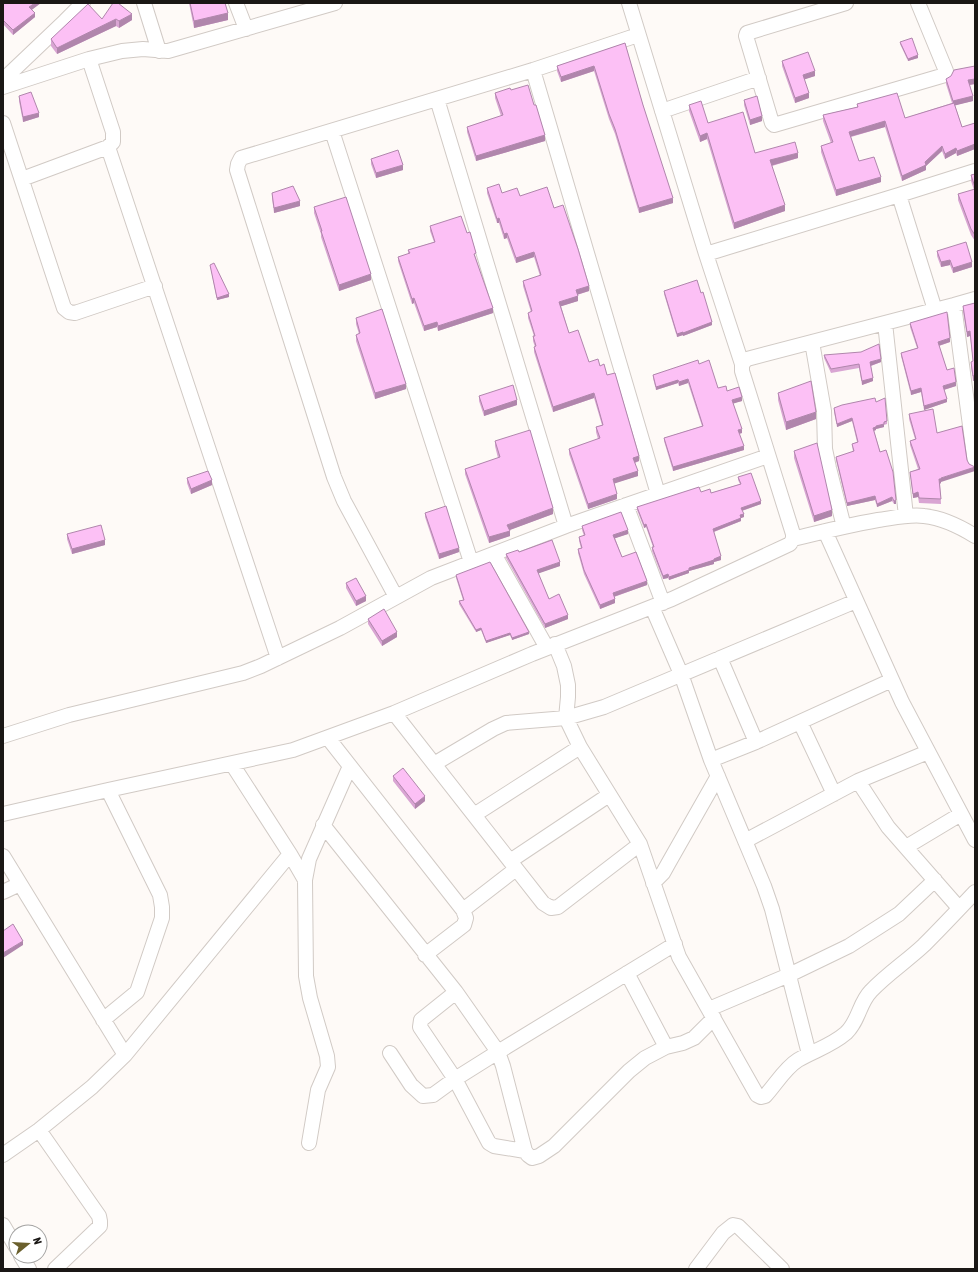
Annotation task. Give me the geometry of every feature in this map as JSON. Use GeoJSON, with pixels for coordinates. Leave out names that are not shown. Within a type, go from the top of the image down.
{"type":"FeatureCollection","features":[{"type":"Feature","properties":{"kind":"street"},"geometry":{"type":"LineString","coordinates":[[3,80],[83,3]]}},
{"type":"Feature","properties":{"kind":"street"},"geometry":{"type":"LineString","coordinates":[[144,3],[159,51]]}},
{"type":"Feature","properties":{"kind":"street"},"geometry":{"type":"LineString","coordinates":[[236,3],[246,29]]}},
{"type":"Feature","properties":{"kind":"street"},"geometry":{"type":"LineString","coordinates":[[3,87],[89,60],[122,52],[143,50],[168,51],[336,3]]}},
{"type":"Feature","properties":{"kind":"street"},"geometry":{"type":"LineString","coordinates":[[3,814],[293,750],[328,738],[394,713],[551,646],[657,605],[790,544],[793,539],[793,534],[742,371],[742,364],[706,254],[628,3]]}},
{"type":"Feature","properties":{"kind":"street"},"geometry":{"type":"LineString","coordinates":[[846,3],[747,33],[746,36],[772,123],[774,125],[944,75],[946,71],[918,3]]}},
{"type":"Feature","properties":{"kind":"street"},"geometry":{"type":"LineString","coordinates":[[396,597],[344,501],[334,477],[237,170],[238,164],[242,158],[533,70],[638,35]]}},
{"type":"Feature","properties":{"kind":"street"},"geometry":{"type":"LineString","coordinates":[[22,179],[108,147],[113,142],[113,132],[89,60]]}},
{"type":"Feature","properties":{"kind":"street"},"geometry":{"type":"LineString","coordinates":[[533,70],[658,494]]}},
{"type":"Feature","properties":{"kind":"street"},"geometry":{"type":"LineString","coordinates":[[662,111],[759,78]]}},
{"type":"Feature","properties":{"kind":"street"},"geometry":{"type":"LineString","coordinates":[[437,99],[566,526]]}},
{"type":"Feature","properties":{"kind":"street"},"geometry":{"type":"LineString","coordinates":[[3,123],[64,308],[69,312],[75,313],[155,286]]}},
{"type":"Feature","properties":{"kind":"street"},"geometry":{"type":"LineString","coordinates":[[332,131],[471,562]]}},
{"type":"Feature","properties":{"kind":"street"},"geometry":{"type":"LineString","coordinates":[[108,147],[278,658]]}},
{"type":"Feature","properties":{"kind":"street"},"geometry":{"type":"LineString","coordinates":[[706,254],[975,171]]}},
{"type":"Feature","properties":{"kind":"street"},"geometry":{"type":"LineString","coordinates":[[899,195],[935,310]]}},
{"type":"Feature","properties":{"kind":"street"},"geometry":{"type":"LineString","coordinates":[[742,364],[747,359],[975,299]]}},
{"type":"Feature","properties":{"kind":"street"},"geometry":{"type":"LineString","coordinates":[[954,305],[975,463]]}},
{"type":"Feature","properties":{"kind":"street"},"geometry":{"type":"LineString","coordinates":[[885,323],[906,516]]}},
{"type":"Feature","properties":{"kind":"street"},"geometry":{"type":"LineString","coordinates":[[812,342],[824,411],[827,455],[844,527]]}},
{"type":"Feature","properties":{"kind":"street"},"geometry":{"type":"LineString","coordinates":[[3,736],[69,715],[243,673],[261,666],[340,628],[431,578],[566,526],[768,456]]}},
{"type":"Feature","properties":{"kind":"street"},"geometry":{"type":"LineString","coordinates":[[626,505],[657,605],[711,760],[746,841],[772,909],[809,1054]]}},
{"type":"Feature","properties":{"kind":"street"},"geometry":{"type":"LineString","coordinates":[[793,539],[844,527],[906,516],[934,518],[957,525],[975,536]]}},
{"type":"Feature","properties":{"kind":"street"},"geometry":{"type":"LineString","coordinates":[[825,532],[902,702],[975,840]]}},
{"type":"Feature","properties":{"kind":"street"},"geometry":{"type":"LineString","coordinates":[[494,554],[564,666],[568,685],[566,718],[580,747],[640,844],[679,957],[757,1095],[761,1097],[766,1096],[785,1071],[797,1060],[831,1044],[847,1032],[856,1020],[868,994],[875,986],[923,945],[975,892]]}},
{"type":"Feature","properties":{"kind":"street"},"geometry":{"type":"LineString","coordinates":[[434,764],[493,729],[506,723],[566,718],[604,707],[856,601]]}},
{"type":"Feature","properties":{"kind":"street"},"geometry":{"type":"LineString","coordinates":[[720,658],[756,742]]}},
{"type":"Feature","properties":{"kind":"street"},"geometry":{"type":"LineString","coordinates":[[711,760],[756,742],[892,680]]}},
{"type":"Feature","properties":{"kind":"street"},"geometry":{"type":"LineString","coordinates":[[394,713],[543,903],[551,908],[558,908],[640,844]]}},
{"type":"Feature","properties":{"kind":"street"},"geometry":{"type":"LineString","coordinates":[[800,722],[834,794]]}},
{"type":"Feature","properties":{"kind":"street"},"geometry":{"type":"LineString","coordinates":[[328,738],[463,910],[466,918],[464,925],[425,955]]}},
{"type":"Feature","properties":{"kind":"street"},"geometry":{"type":"LineString","coordinates":[[474,815],[580,747]]}},
{"type":"Feature","properties":{"kind":"street"},"geometry":{"type":"LineString","coordinates":[[746,841],[858,781],[928,752]]}},
{"type":"Feature","properties":{"kind":"street"},"geometry":{"type":"LineString","coordinates":[[232,764],[305,880]]}},
{"type":"Feature","properties":{"kind":"street"},"geometry":{"type":"LineString","coordinates":[[309,1143],[318,1090],[328,1067],[327,1056],[310,998],[306,976],[305,880],[309,859],[350,766]]}},
{"type":"Feature","properties":{"kind":"street"},"geometry":{"type":"LineString","coordinates":[[653,883],[663,873],[718,776]]}},
{"type":"Feature","properties":{"kind":"street"},"geometry":{"type":"LineString","coordinates":[[858,781],[888,827],[959,908]]}},
{"type":"Feature","properties":{"kind":"street"},"geometry":{"type":"LineString","coordinates":[[103,1020],[137,992],[162,918],[160,895],[108,790]]}},
{"type":"Feature","properties":{"kind":"street"},"geometry":{"type":"LineString","coordinates":[[463,910],[513,865],[609,796]]}},
{"type":"Feature","properties":{"kind":"street"},"geometry":{"type":"LineString","coordinates":[[906,847],[961,814]]}},
{"type":"Feature","properties":{"kind":"street"},"geometry":{"type":"LineString","coordinates":[[324,825],[425,955],[456,992],[498,1052],[504,1066],[525,1151],[532,1158],[546,1153],[554,1146],[629,1071],[645,1058],[666,1047],[683,1043],[694,1038],[711,1014],[849,946],[899,914],[935,880]]}},
{"type":"Feature","properties":{"kind":"street"},"geometry":{"type":"LineString","coordinates":[[3,1155],[39,1130],[92,1087],[125,1055],[290,854]]}},
{"type":"Feature","properties":{"kind":"street"},"geometry":{"type":"LineString","coordinates":[[3,856],[125,1055]]}},
{"type":"Feature","properties":{"kind":"street"},"geometry":{"type":"LineString","coordinates":[[3,892],[20,884]]}},
{"type":"Feature","properties":{"kind":"street"},"geometry":{"type":"LineString","coordinates":[[390,1053],[411,1085],[423,1096],[433,1095],[455,1079],[498,1052],[674,944]]}},
{"type":"Feature","properties":{"kind":"street"},"geometry":{"type":"LineString","coordinates":[[627,973],[666,1047]]}},
{"type":"Feature","properties":{"kind":"street"},"geometry":{"type":"LineString","coordinates":[[456,992],[421,1020],[420,1027],[455,1079],[489,1144],[525,1151]]}},
{"type":"Feature","properties":{"kind":"street"},"geometry":{"type":"LineString","coordinates":[[39,1130],[99,1216],[100,1221],[100,1226],[55,1269]]}},
{"type":"Feature","properties":{"kind":"street"},"geometry":{"type":"LineString","coordinates":[[704,1266],[723,1233],[733,1225],[738,1226],[782,1269]]}},
{"type":"Feature","properties":{"kind":"building"},"geometry":{"type":"Polygon","coordinates":[[[3,3],[35,3],[29,7],[35,13],[13,30],[3,20],[3,3]]]}},
{"type":"Feature","properties":{"kind":"building"},"geometry":{"type":"Polygon","coordinates":[[[113,3],[118,3],[132,14],[119,21],[116,19],[57,48],[51,39],[88,4],[102,19],[113,3]]]}},
{"type":"Feature","properties":{"kind":"building"},"geometry":{"type":"Polygon","coordinates":[[[190,3],[225,3],[228,13],[194,21],[190,3]]]}},
{"type":"Feature","properties":{"kind":"building"},"geometry":{"type":"Polygon","coordinates":[[[912,38],[918,55],[908,59],[900,42],[912,38]]]}},
{"type":"Feature","properties":{"kind":"building"},"geometry":{"type":"Polygon","coordinates":[[[625,43],[673,198],[639,208],[594,66],[561,77],[557,66],[625,43]]]}},
{"type":"Feature","properties":{"kind":"building"},"geometry":{"type":"Polygon","coordinates":[[[808,52],[815,71],[803,75],[809,93],[795,98],[782,61],[808,52]]]}},
{"type":"Feature","properties":{"kind":"building"},"geometry":{"type":"Polygon","coordinates":[[[975,66],[975,79],[968,80],[973,96],[953,101],[946,79],[951,76],[954,70],[975,66]]]}},
{"type":"Feature","properties":{"kind":"building"},"geometry":{"type":"Polygon","coordinates":[[[528,85],[545,135],[476,156],[467,127],[503,115],[495,93],[510,88],[511,90],[528,85]]]}},
{"type":"Feature","properties":{"kind":"building"},"geometry":{"type":"Polygon","coordinates":[[[31,92],[39,113],[23,117],[19,96],[31,92]]]}},
{"type":"Feature","properties":{"kind":"building"},"geometry":{"type":"Polygon","coordinates":[[[897,93],[905,118],[954,103],[962,127],[975,123],[975,144],[957,151],[956,148],[945,154],[942,146],[925,162],[926,165],[902,176],[885,121],[849,132],[859,161],[874,157],[881,177],[836,190],[821,146],[833,142],[823,115],[858,107],[857,104],[897,93]]]}},
{"type":"Feature","properties":{"kind":"building"},"geometry":{"type":"Polygon","coordinates":[[[757,96],[762,116],[750,120],[744,100],[757,96]]]}},
{"type":"Feature","properties":{"kind":"building"},"geometry":{"type":"Polygon","coordinates":[[[701,101],[708,123],[743,112],[755,153],[795,142],[798,153],[770,160],[785,205],[734,223],[707,133],[700,136],[689,105],[701,101]]]}},
{"type":"Feature","properties":{"kind":"building"},"geometry":{"type":"Polygon","coordinates":[[[398,150],[403,165],[376,173],[371,159],[398,150]]]}},
{"type":"Feature","properties":{"kind":"building"},"geometry":{"type":"Polygon","coordinates":[[[975,174],[975,187],[971,175],[975,174]]]}},
{"type":"Feature","properties":{"kind":"building"},"geometry":{"type":"Polygon","coordinates":[[[499,184],[502,193],[517,188],[520,196],[547,187],[554,208],[563,205],[589,286],[576,290],[578,296],[559,302],[569,333],[578,330],[589,362],[598,359],[600,366],[604,364],[607,375],[615,373],[639,456],[633,458],[638,471],[613,479],[617,494],[588,504],[569,449],[600,438],[596,427],[603,425],[594,393],[553,407],[534,347],[536,346],[533,336],[535,336],[528,313],[532,311],[523,281],[541,275],[534,252],[516,258],[507,233],[504,234],[499,218],[497,219],[487,188],[499,184]]]}},
{"type":"Feature","properties":{"kind":"building"},"geometry":{"type":"Polygon","coordinates":[[[293,186],[300,201],[274,208],[272,193],[293,186]]]}},
{"type":"Feature","properties":{"kind":"building"},"geometry":{"type":"Polygon","coordinates":[[[975,189],[975,235],[971,229],[958,194],[975,189]]]}},
{"type":"Feature","properties":{"kind":"building"},"geometry":{"type":"Polygon","coordinates":[[[346,197],[371,274],[339,285],[314,207],[346,197]]]}},
{"type":"Feature","properties":{"kind":"building"},"geometry":{"type":"Polygon","coordinates":[[[461,216],[467,233],[470,232],[476,253],[474,254],[493,308],[438,326],[437,322],[424,326],[414,298],[412,299],[398,257],[410,253],[408,250],[435,242],[430,226],[461,216]]]}},
{"type":"Feature","properties":{"kind":"building"},"geometry":{"type":"Polygon","coordinates":[[[966,242],[972,262],[953,268],[950,260],[941,262],[937,251],[966,242]]]}},
{"type":"Feature","properties":{"kind":"building"},"geometry":{"type":"Polygon","coordinates":[[[214,263],[229,294],[217,298],[210,265],[214,263]]]}},
{"type":"Feature","properties":{"kind":"building"},"geometry":{"type":"Polygon","coordinates":[[[697,280],[701,293],[703,292],[712,322],[677,334],[664,291],[697,280]]]}},
{"type":"Feature","properties":{"kind":"building"},"geometry":{"type":"Polygon","coordinates":[[[975,303],[975,375],[973,376],[970,331],[967,332],[963,306],[975,303]]]}},
{"type":"Feature","properties":{"kind":"building"},"geometry":{"type":"Polygon","coordinates":[[[382,309],[406,384],[375,393],[356,335],[360,333],[356,318],[382,309]]]}},
{"type":"Feature","properties":{"kind":"building"},"geometry":{"type":"Polygon","coordinates":[[[947,312],[950,338],[938,342],[947,370],[954,368],[956,382],[943,386],[947,399],[924,406],[921,388],[911,391],[901,353],[918,348],[910,323],[947,312]]]}},
{"type":"Feature","properties":{"kind":"building"},"geometry":{"type":"Polygon","coordinates":[[[879,344],[881,359],[870,362],[873,378],[862,381],[859,364],[831,369],[824,355],[861,352],[879,344]]]}},
{"type":"Feature","properties":{"kind":"building"},"geometry":{"type":"Polygon","coordinates":[[[698,360],[699,364],[709,360],[718,388],[726,386],[727,391],[739,387],[742,397],[732,400],[742,429],[738,430],[744,446],[673,467],[664,438],[703,426],[688,379],[679,382],[678,380],[656,387],[653,375],[698,360]]]}},
{"type":"Feature","properties":{"kind":"building"},"geometry":{"type":"Polygon","coordinates":[[[811,381],[816,412],[786,422],[778,393],[811,381]]]}},
{"type":"Feature","properties":{"kind":"building"},"geometry":{"type":"Polygon","coordinates":[[[513,385],[517,400],[484,411],[479,396],[513,385]]]}},
{"type":"Feature","properties":{"kind":"building"},"geometry":{"type":"Polygon","coordinates":[[[875,398],[876,402],[885,398],[887,421],[884,422],[884,424],[873,428],[880,452],[886,450],[893,472],[896,500],[894,501],[892,497],[877,504],[875,496],[847,503],[836,457],[854,451],[852,444],[858,442],[852,418],[837,424],[834,408],[875,398]]]}},
{"type":"Feature","properties":{"kind":"building"},"geometry":{"type":"Polygon","coordinates":[[[933,409],[937,433],[962,426],[967,460],[969,464],[975,467],[939,479],[941,499],[919,498],[918,492],[913,494],[910,472],[920,469],[910,441],[916,439],[909,414],[933,409]]]}},
{"type":"Feature","properties":{"kind":"building"},"geometry":{"type":"Polygon","coordinates":[[[530,430],[553,508],[507,525],[510,531],[489,537],[465,469],[500,457],[495,441],[530,430]]]}},
{"type":"Feature","properties":{"kind":"building"},"geometry":{"type":"Polygon","coordinates":[[[817,443],[832,510],[814,516],[794,451],[817,443]]]}},
{"type":"Feature","properties":{"kind":"building"},"geometry":{"type":"Polygon","coordinates":[[[208,471],[212,480],[191,489],[187,478],[208,471]]]}},
{"type":"Feature","properties":{"kind":"building"},"geometry":{"type":"Polygon","coordinates":[[[751,473],[761,501],[741,508],[744,514],[740,515],[741,518],[713,529],[721,556],[669,577],[668,574],[663,576],[652,547],[654,547],[646,524],[644,525],[637,507],[699,487],[701,492],[710,489],[711,493],[741,484],[738,477],[751,473]]]}},
{"type":"Feature","properties":{"kind":"building"},"geometry":{"type":"Polygon","coordinates":[[[446,506],[459,548],[439,554],[425,513],[446,506]]]}},
{"type":"Feature","properties":{"kind":"building"},"geometry":{"type":"Polygon","coordinates":[[[621,512],[628,530],[613,535],[622,557],[636,552],[647,581],[613,593],[615,599],[600,605],[584,570],[578,549],[582,548],[579,537],[585,535],[582,526],[621,512]]]}},
{"type":"Feature","properties":{"kind":"building"},"geometry":{"type":"Polygon","coordinates":[[[101,525],[105,540],[72,549],[67,534],[101,525]]]}},
{"type":"Feature","properties":{"kind":"building"},"geometry":{"type":"Polygon","coordinates":[[[552,540],[560,562],[537,570],[549,599],[559,594],[568,615],[545,624],[506,554],[518,550],[519,552],[552,540]]]}},
{"type":"Feature","properties":{"kind":"building"},"geometry":{"type":"Polygon","coordinates":[[[490,562],[529,632],[512,638],[510,633],[486,641],[481,628],[476,630],[459,601],[464,600],[456,575],[490,562]]]}},
{"type":"Feature","properties":{"kind":"building"},"geometry":{"type":"Polygon","coordinates":[[[356,578],[366,596],[356,601],[346,583],[356,578]]]}},
{"type":"Feature","properties":{"kind":"building"},"geometry":{"type":"Polygon","coordinates":[[[384,609],[397,632],[382,641],[368,619],[384,609]]]}},
{"type":"Feature","properties":{"kind":"building"},"geometry":{"type":"Polygon","coordinates":[[[403,768],[425,796],[415,804],[393,776],[403,768]]]}},
{"type":"Feature","properties":{"kind":"building"},"geometry":{"type":"Polygon","coordinates":[[[13,924],[23,941],[3,953],[3,931],[13,924]]]}}]}
